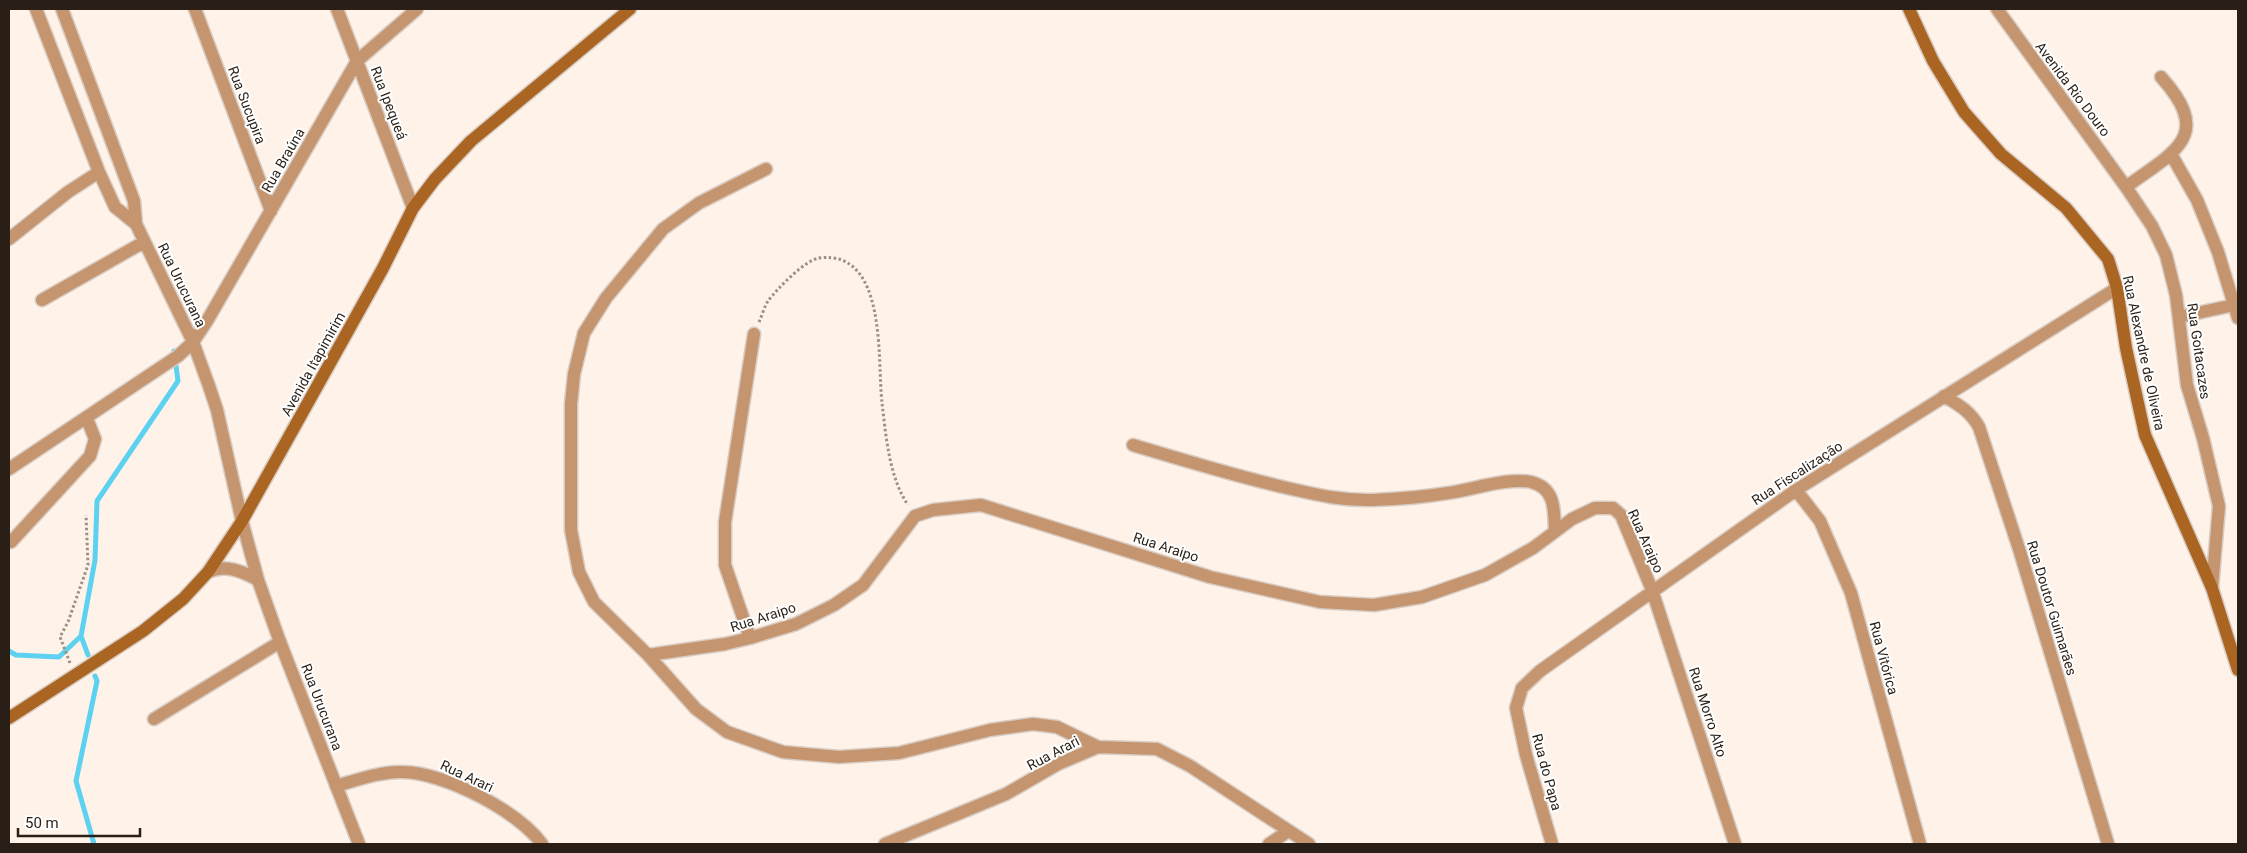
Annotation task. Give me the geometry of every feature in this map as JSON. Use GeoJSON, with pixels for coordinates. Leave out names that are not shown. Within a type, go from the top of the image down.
{"type":"FeatureCollection","features":[{"type":"Feature","properties":{"kind":"main road","name":"Avenida Itapimirim"},"geometry":{"type":"LineString","coordinates":[[9,718],[143,631],[183,599],[208,572],[242,521],[383,268],[413,208],[435,179],[471,141],[630,9]]}},
{"type":"Feature","properties":{"kind":"main road","name":"Rua Alexandre de Oliveira"},"geometry":{"type":"LineString","coordinates":[[1909,9],[1933,61],[1964,112],[2002,154],[2066,208],[2108,259],[2117,288],[2126,348],[2145,435],[2212,588],[2237,662]]}},
{"type":"Feature","properties":{"kind":"street"},"geometry":{"type":"LineString","coordinates":[[36,9],[98,172],[115,207],[136,224]]}},
{"type":"Feature","properties":{"kind":"street","name":"Rua Urucurana"},"geometry":{"type":"LineString","coordinates":[[62,9],[134,201],[136,224],[193,342],[217,410],[242,521],[258,580],[280,642],[359,844]]}},
{"type":"Feature","properties":{"kind":"street","name":"Rua Sucupira"},"geometry":{"type":"LineString","coordinates":[[196,9],[271,211]]}},
{"type":"Feature","properties":{"kind":"street","name":"Rua Ipequeá"},"geometry":{"type":"LineString","coordinates":[[337,9],[413,208]]}},
{"type":"Feature","properties":{"kind":"street","name":"Rua Braúna"},"geometry":{"type":"LineString","coordinates":[[9,470],[178,356],[193,342],[271,211],[356,61],[417,9]]}},
{"type":"Feature","properties":{"kind":"street","name":"Avenida Rio Douro"},"geometry":{"type":"LineString","coordinates":[[1997,9],[2126,187]]}},
{"type":"Feature","properties":{"kind":"street"},"geometry":{"type":"LineString","coordinates":[[2126,187],[2170,154],[2183,140],[2186,133],[2186,113],[2176,93],[2161,77]]}},
{"type":"Feature","properties":{"kind":"street"},"geometry":{"type":"LineString","coordinates":[[2170,154],[2197,200],[2218,252],[2238,318]]}},
{"type":"Feature","properties":{"kind":"street"},"geometry":{"type":"LineString","coordinates":[[766,169],[699,203],[663,229],[606,298],[584,333],[574,374],[571,404],[571,530],[579,572],[594,602],[648,655],[696,709],[727,732],[783,752],[840,757],[899,753],[990,730],[1033,724],[1057,727],[1098,747]]}},
{"type":"Feature","properties":{"kind":"street"},"geometry":{"type":"LineString","coordinates":[[9,239],[68,192],[98,172]]}},
{"type":"Feature","properties":{"kind":"street","name":"Rua Goitacazes"},"geometry":{"type":"LineString","coordinates":[[2126,187],[2152,226],[2166,254],[2179,317],[2187,385],[2203,438],[2219,506],[2212,588]]}},
{"type":"Feature","properties":{"kind":"street"},"geometry":{"type":"LineString","coordinates":[[42,300],[144,242]]}},
{"type":"Feature","properties":{"kind":"street","name":"Rua Fiscalização"},"geometry":{"type":"LineString","coordinates":[[1516,708],[1522,688],[1540,671],[1652,590],[1796,490],[2117,288]]}},
{"type":"Feature","properties":{"kind":"street"},"geometry":{"type":"LineString","coordinates":[[2179,317],[2234,304]]}},
{"type":"Feature","properties":{"kind":"street"},"geometry":{"type":"LineString","coordinates":[[750,638],[725,565],[725,522],[734,453],[754,334]]}},
{"type":"Feature","properties":{"kind":"street","name":"Rua Doutor Guimarães"},"geometry":{"type":"LineString","coordinates":[[1944,396],[1964,408],[1972,416],[1978,427],[2020,552],[2108,844]]}},
{"type":"Feature","properties":{"kind":"street"},"geometry":{"type":"LineString","coordinates":[[11,542],[90,456],[95,439],[87,419]]}},
{"type":"Feature","properties":{"kind":"street"},"geometry":{"type":"LineString","coordinates":[[1133,445],[1243,477],[1338,500],[1373,500],[1438,494],[1494,485],[1531,482],[1540,485],[1554,502],[1555,531]]}},
{"type":"Feature","properties":{"kind":"street","name":"Rua Vitórica"},"geometry":{"type":"LineString","coordinates":[[1796,490],[1820,521],[1851,594],[1920,844]]}},
{"type":"Feature","properties":{"kind":"street","name":"Rua Araipo"},"geometry":{"type":"LineString","coordinates":[[648,655],[725,644],[750,638],[803,620],[834,605],[863,584],[915,516],[933,510],[981,506],[1210,577],[1320,602],[1374,605],[1422,597],[1485,575],[1533,548],[1555,531],[1595,508],[1613,508],[1620,515],[1652,590]]}},
{"type":"Feature","properties":{"kind":"street"},"geometry":{"type":"LineString","coordinates":[[208,572],[215,569],[237,570],[258,580]]}},
{"type":"Feature","properties":{"kind":"street","name":"Rua Morro Alto"},"geometry":{"type":"LineString","coordinates":[[1652,590],[1735,844]]}},
{"type":"Feature","properties":{"kind":"street"},"geometry":{"type":"LineString","coordinates":[[154,719],[280,642]]}},
{"type":"Feature","properties":{"kind":"street","name":"Rua do Papa"},"geometry":{"type":"LineString","coordinates":[[1516,708],[1526,755],[1552,844]]}},
{"type":"Feature","properties":{"kind":"street","name":"Rua Arari"},"geometry":{"type":"LineString","coordinates":[[887,844],[1006,794],[1058,764],[1098,747],[1157,749],[1190,766],[1287,832],[1309,844]]}},
{"type":"Feature","properties":{"kind":"street","name":"Rua Arari"},"geometry":{"type":"LineString","coordinates":[[336,786],[401,772],[429,774],[482,797],[534,833],[542,844]]}},
{"type":"Feature","properties":{"kind":"street"},"geometry":{"type":"LineString","coordinates":[[1269,844],[1287,832]]}},
{"type":"Feature","properties":{"kind":"path"},"geometry":{"type":"LineString","coordinates":[[754,334],[768,302],[811,259],[826,257],[841,259],[853,267],[865,280],[874,310],[880,353],[882,402],[894,478],[904,500],[915,516]]}},
{"type":"Feature","properties":{"kind":"path"},"geometry":{"type":"LineString","coordinates":[[68,659],[60,638],[68,622],[88,565],[86,515]]}},
{"type":"Feature","properties":{"kind":"waterway"},"geometry":{"type":"LineString","coordinates":[[88,655],[81,636],[95,560],[97,501],[178,381],[174,351]]}},
{"type":"Feature","properties":{"kind":"waterway"},"geometry":{"type":"LineString","coordinates":[[9,651],[16,655],[59,657],[81,636]]}},
{"type":"Feature","properties":{"kind":"waterway"},"geometry":{"type":"LineString","coordinates":[[94,844],[76,781],[97,681],[95,676]]}}]}
